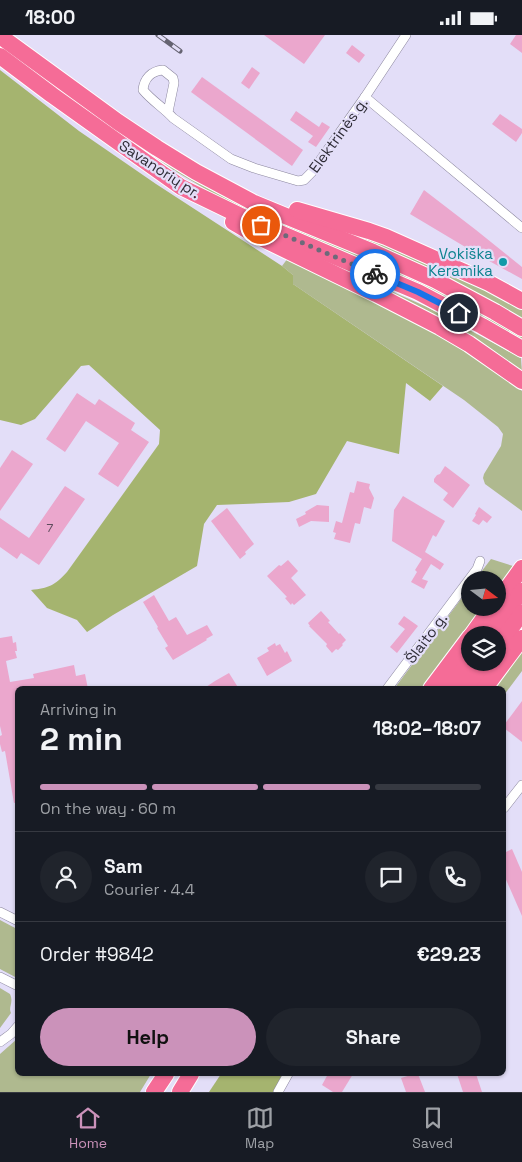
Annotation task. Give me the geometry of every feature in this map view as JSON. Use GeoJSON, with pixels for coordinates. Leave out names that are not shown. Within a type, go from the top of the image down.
{"type":"FeatureCollection","features":[{"type":"Feature","properties":{"kind":"highway","name":"Savanorių pr."},"geometry":{"type":"LineString","coordinates":[[0,36],[118,122],[157,149],[196,172],[254,203],[428,277],[522,328]]}},
{"type":"Feature","properties":{"kind":"highway","name":"Savanorių pr."},"geometry":{"type":"LineString","coordinates":[[0,56],[181,187],[247,219],[418,292],[522,349]]}},
{"type":"Feature","properties":{"kind":"highway"},"geometry":{"type":"LineString","coordinates":[[181,187],[257,236],[440,327],[469,344],[522,381]]}},
{"type":"Feature","properties":{"kind":"highway"},"geometry":{"type":"LineString","coordinates":[[232,191],[386,237],[489,283],[522,301]]}},
{"type":"Feature","properties":{"kind":"highway"},"geometry":{"type":"LineString","coordinates":[[506,590],[522,568]]}},
{"type":"Feature","properties":{"kind":"highway"},"geometry":{"type":"LineString","coordinates":[[496,626],[522,591]]}},
{"type":"Feature","properties":{"kind":"highway"},"geometry":{"type":"LineString","coordinates":[[506,635],[522,613]]}},
{"type":"Feature","properties":{"kind":"highway"},"geometry":{"type":"LineString","coordinates":[[486,686],[522,638]]}},
{"type":"Feature","properties":{"kind":"highway"},"geometry":{"type":"LineString","coordinates":[[433,686],[461,649]]}},
{"type":"Feature","properties":{"kind":"highway"},"geometry":{"type":"LineString","coordinates":[[451,686],[462,671]]}},
{"type":"Feature","properties":{"kind":"highway"},"geometry":{"type":"LineString","coordinates":[[468,686],[479,671]]}},
{"type":"Feature","properties":{"kind":"highway"},"geometry":{"type":"LineString","coordinates":[[180,1092],[190,1076]]}},
{"type":"Feature","properties":{"kind":"street","name":"Elektrinės g."},"geometry":{"type":"LineString","coordinates":[[168,112],[174,83],[173,78],[163,70],[155,70],[147,78],[143,90],[173,118],[231,159],[298,181],[304,180],[312,172],[365,97],[406,35]]}},
{"type":"Feature","properties":{"kind":"street"},"geometry":{"type":"LineString","coordinates":[[365,97],[522,228]]}},
{"type":"Feature","properties":{"kind":"street","name":"Šlaito g."},"geometry":{"type":"LineString","coordinates":[[389,686],[477,569],[480,561]]}},
{"type":"Feature","properties":{"kind":"street"},"geometry":{"type":"LineString","coordinates":[[506,806],[522,785]]}},
{"type":"Feature","properties":{"kind":"street"},"geometry":{"type":"LineString","coordinates":[[0,912],[15,920]]}},
{"type":"Feature","properties":{"kind":"street"},"geometry":{"type":"LineString","coordinates":[[0,977],[15,984]]}},
{"type":"Feature","properties":{"kind":"street"},"geometry":{"type":"LineString","coordinates":[[0,1042],[15,1029]]}},
{"type":"Feature","properties":{"kind":"street"},"geometry":{"type":"LineString","coordinates":[[278,1092],[287,1076]]}},
{"type":"Feature","properties":{"kind":"green space"},"geometry":{"type":"Polygon","coordinates":[[[0,70],[79,131],[282,266],[293,275],[293,284],[443,386],[430,401],[406,383],[399,454],[347,441],[316,494],[289,502],[217,505],[204,524],[197,566],[87,632],[77,620],[47,608],[31,590],[51,585],[67,572],[159,444],[160,430],[89,365],[81,366],[35,419],[21,425],[0,420],[0,70]]]}},
{"type":"Feature","properties":{"kind":"green space"},"geometry":{"type":"Polygon","coordinates":[[[142,147],[427,283],[522,335],[522,342],[219,197],[175,171],[142,147]]]}},
{"type":"Feature","properties":{"kind":"green space"},"geometry":{"type":"Polygon","coordinates":[[[317,221],[439,267],[522,308],[522,319],[455,282],[317,221]]]}},
{"type":"Feature","properties":{"kind":"green space"},"geometry":{"type":"Polygon","coordinates":[[[288,258],[360,293],[444,338],[498,372],[522,391],[522,511],[485,484],[483,478],[501,446],[503,434],[498,427],[464,400],[293,284],[293,275],[282,266],[288,258]]]}},
{"type":"Feature","properties":{"kind":"green space"},"geometry":{"type":"Polygon","coordinates":[[[330,264],[427,307],[521,358],[522,373],[330,264]]]}},
{"type":"Feature","properties":{"kind":"green space"},"geometry":{"type":"Polygon","coordinates":[[[491,559],[513,566],[506,576],[506,571],[482,571],[491,559]]]}},
{"type":"Feature","properties":{"kind":"green space"},"geometry":{"type":"Polygon","coordinates":[[[461,599],[461,616],[476,616],[468,626],[461,626],[461,636],[423,686],[396,686],[461,599]]]}},
{"type":"Feature","properties":{"kind":"green space"},"geometry":{"type":"Polygon","coordinates":[[[522,646],[522,671],[506,692],[506,686],[492,686],[503,671],[506,671],[506,668],[522,646]]]}},
{"type":"Feature","properties":{"kind":"green space"},"geometry":{"type":"Polygon","coordinates":[[[0,920],[15,928],[15,977],[0,969],[0,920]]]}},
{"type":"Feature","properties":{"kind":"green space"},"geometry":{"type":"Polygon","coordinates":[[[0,988],[10,994],[11,1013],[0,1028],[0,988]]]}},
{"type":"Feature","properties":{"kind":"green space"},"geometry":{"type":"Polygon","coordinates":[[[15,1041],[15,1076],[150,1076],[140,1092],[0,1092],[0,1054],[15,1041]]]}},
{"type":"Feature","properties":{"kind":"green space"},"geometry":{"type":"Polygon","coordinates":[[[220,1076],[282,1076],[273,1092],[209,1092],[220,1076]]]}},
{"type":"Feature","properties":{"kind":"building"},"geometry":{"type":"Polygon","coordinates":[[[264,35],[325,35],[304,64],[264,35]]]}},
{"type":"Feature","properties":{"kind":"building"},"geometry":{"type":"Polygon","coordinates":[[[516,35],[522,35],[522,53],[510,44],[516,35]]]}},
{"type":"Feature","properties":{"kind":"building"},"geometry":{"type":"Polygon","coordinates":[[[352,45],[365,55],[359,63],[346,53],[352,45]]]}},
{"type":"Feature","properties":{"kind":"building"},"geometry":{"type":"Polygon","coordinates":[[[252,67],[260,73],[249,89],[241,83],[252,67]]]}},
{"type":"Feature","properties":{"kind":"building"},"geometry":{"type":"Polygon","coordinates":[[[202,77],[303,150],[292,166],[191,92],[202,77]]]}},
{"type":"Feature","properties":{"kind":"building"},"geometry":{"type":"Polygon","coordinates":[[[296,111],[319,127],[322,122],[330,127],[316,147],[308,142],[313,136],[290,120],[296,111]]]}},
{"type":"Feature","properties":{"kind":"building"},"geometry":{"type":"Polygon","coordinates":[[[500,114],[522,129],[522,133],[516,142],[492,124],[500,114]]]}},
{"type":"Feature","properties":{"kind":"building"},"geometry":{"type":"Polygon","coordinates":[[[424,190],[522,267],[522,279],[410,214],[424,190]]]}},
{"type":"Feature","properties":{"kind":"building"},"geometry":{"type":"Polygon","coordinates":[[[77,393],[95,405],[99,399],[135,423],[131,430],[149,442],[118,487],[98,474],[119,443],[86,421],[65,452],[46,439],[77,393]]]}},
{"type":"Feature","properties":{"kind":"building"},"geometry":{"type":"Polygon","coordinates":[[[12,450],[33,464],[0,511],[0,468],[12,450]]]}},
{"type":"Feature","properties":{"kind":"building"},"geometry":{"type":"Polygon","coordinates":[[[445,466],[470,485],[453,508],[443,500],[448,493],[434,482],[434,479],[445,466]]]}},
{"type":"Feature","properties":{"kind":"building"},"geometry":{"type":"Polygon","coordinates":[[[357,481],[370,484],[369,488],[374,498],[371,509],[364,507],[360,524],[355,523],[350,543],[334,539],[336,533],[333,532],[336,521],[342,523],[350,492],[354,493],[357,481]]]}},
{"type":"Feature","properties":{"kind":"building"},"geometry":{"type":"Polygon","coordinates":[[[65,486],[85,499],[39,565],[21,553],[17,559],[0,547],[0,518],[29,538],[65,486]]]}},
{"type":"Feature","properties":{"kind":"building"},"geometry":{"type":"Polygon","coordinates":[[[403,496],[445,521],[436,537],[433,535],[425,552],[444,564],[440,570],[431,564],[422,579],[428,581],[424,589],[411,582],[417,572],[415,570],[422,559],[392,541],[394,510],[403,496]]]}},
{"type":"Feature","properties":{"kind":"building"},"geometry":{"type":"Polygon","coordinates":[[[317,505],[329,506],[329,522],[311,521],[299,527],[296,519],[317,505]]]}},
{"type":"Feature","properties":{"kind":"building"},"geometry":{"type":"Polygon","coordinates":[[[479,507],[492,517],[487,523],[483,520],[479,525],[472,521],[479,507]]]}},
{"type":"Feature","properties":{"kind":"building"},"geometry":{"type":"Polygon","coordinates":[[[227,508],[254,544],[240,559],[211,521],[227,508]]]}},
{"type":"Feature","properties":{"kind":"building"},"geometry":{"type":"Polygon","coordinates":[[[288,560],[298,571],[291,578],[306,595],[294,605],[292,603],[291,605],[285,598],[287,597],[267,576],[288,560]]]}},
{"type":"Feature","properties":{"kind":"building"},"geometry":{"type":"Polygon","coordinates":[[[154,595],[169,621],[176,617],[187,635],[207,625],[213,635],[173,660],[165,648],[168,646],[143,602],[154,595]]]}},
{"type":"Feature","properties":{"kind":"building"},"geometry":{"type":"Polygon","coordinates":[[[321,611],[330,621],[328,622],[346,640],[338,650],[336,649],[332,653],[326,646],[327,644],[308,623],[321,611]]]}},
{"type":"Feature","properties":{"kind":"building"},"geometry":{"type":"Polygon","coordinates":[[[404,616],[418,626],[397,653],[390,647],[405,629],[398,624],[404,616]]]}},
{"type":"Feature","properties":{"kind":"building"},"geometry":{"type":"Polygon","coordinates":[[[12,636],[13,643],[16,642],[17,651],[15,651],[17,658],[6,661],[10,682],[34,678],[33,674],[74,665],[76,676],[85,674],[87,686],[15,686],[14,803],[5,751],[2,752],[0,744],[0,736],[2,735],[0,726],[0,638],[12,636]]]}},
{"type":"Feature","properties":{"kind":"building"},"geometry":{"type":"Polygon","coordinates":[[[275,643],[276,646],[280,644],[285,653],[287,651],[292,661],[267,676],[257,658],[269,651],[267,648],[275,643]]]}},
{"type":"Feature","properties":{"kind":"building"},"geometry":{"type":"Polygon","coordinates":[[[229,673],[237,686],[208,686],[229,673]]]}},
{"type":"Feature","properties":{"kind":"building"},"geometry":{"type":"Polygon","coordinates":[[[522,701],[522,742],[506,730],[506,722],[522,701]]]}},
{"type":"Feature","properties":{"kind":"building"},"geometry":{"type":"Polygon","coordinates":[[[512,849],[522,872],[522,916],[506,880],[506,852],[512,849]]]}},
{"type":"Feature","properties":{"kind":"building"},"geometry":{"type":"Polygon","coordinates":[[[327,1076],[352,1076],[342,1092],[333,1092],[322,1085],[327,1076]]]}},
{"type":"Feature","properties":{"kind":"building"},"geometry":{"type":"Polygon","coordinates":[[[419,1076],[425,1092],[406,1092],[401,1078],[419,1076]]]}},
{"type":"Feature","properties":{"kind":"building"},"geometry":{"type":"Polygon","coordinates":[[[458,1076],[477,1076],[482,1092],[463,1092],[458,1076]]]}},
{"type":"Feature","properties":{"kind":"railway"},"geometry":{"type":"LineString","coordinates":[[158,35],[180,51]]}},
{"type":"Feature","properties":{"kind":"way so far"},"geometry":{"type":"LineString","coordinates":[[261,225],[375,274]]}},
{"type":"Feature","properties":{"kind":"place","name":"Vokiška Keramika"},"geometry":{"type":"Point","coordinates":[503,262]}},
{"type":"Feature","properties":{"kind":"route"},"geometry":{"type":"LineString","coordinates":[[375,274],[418,292],[459,313]]}}]}
